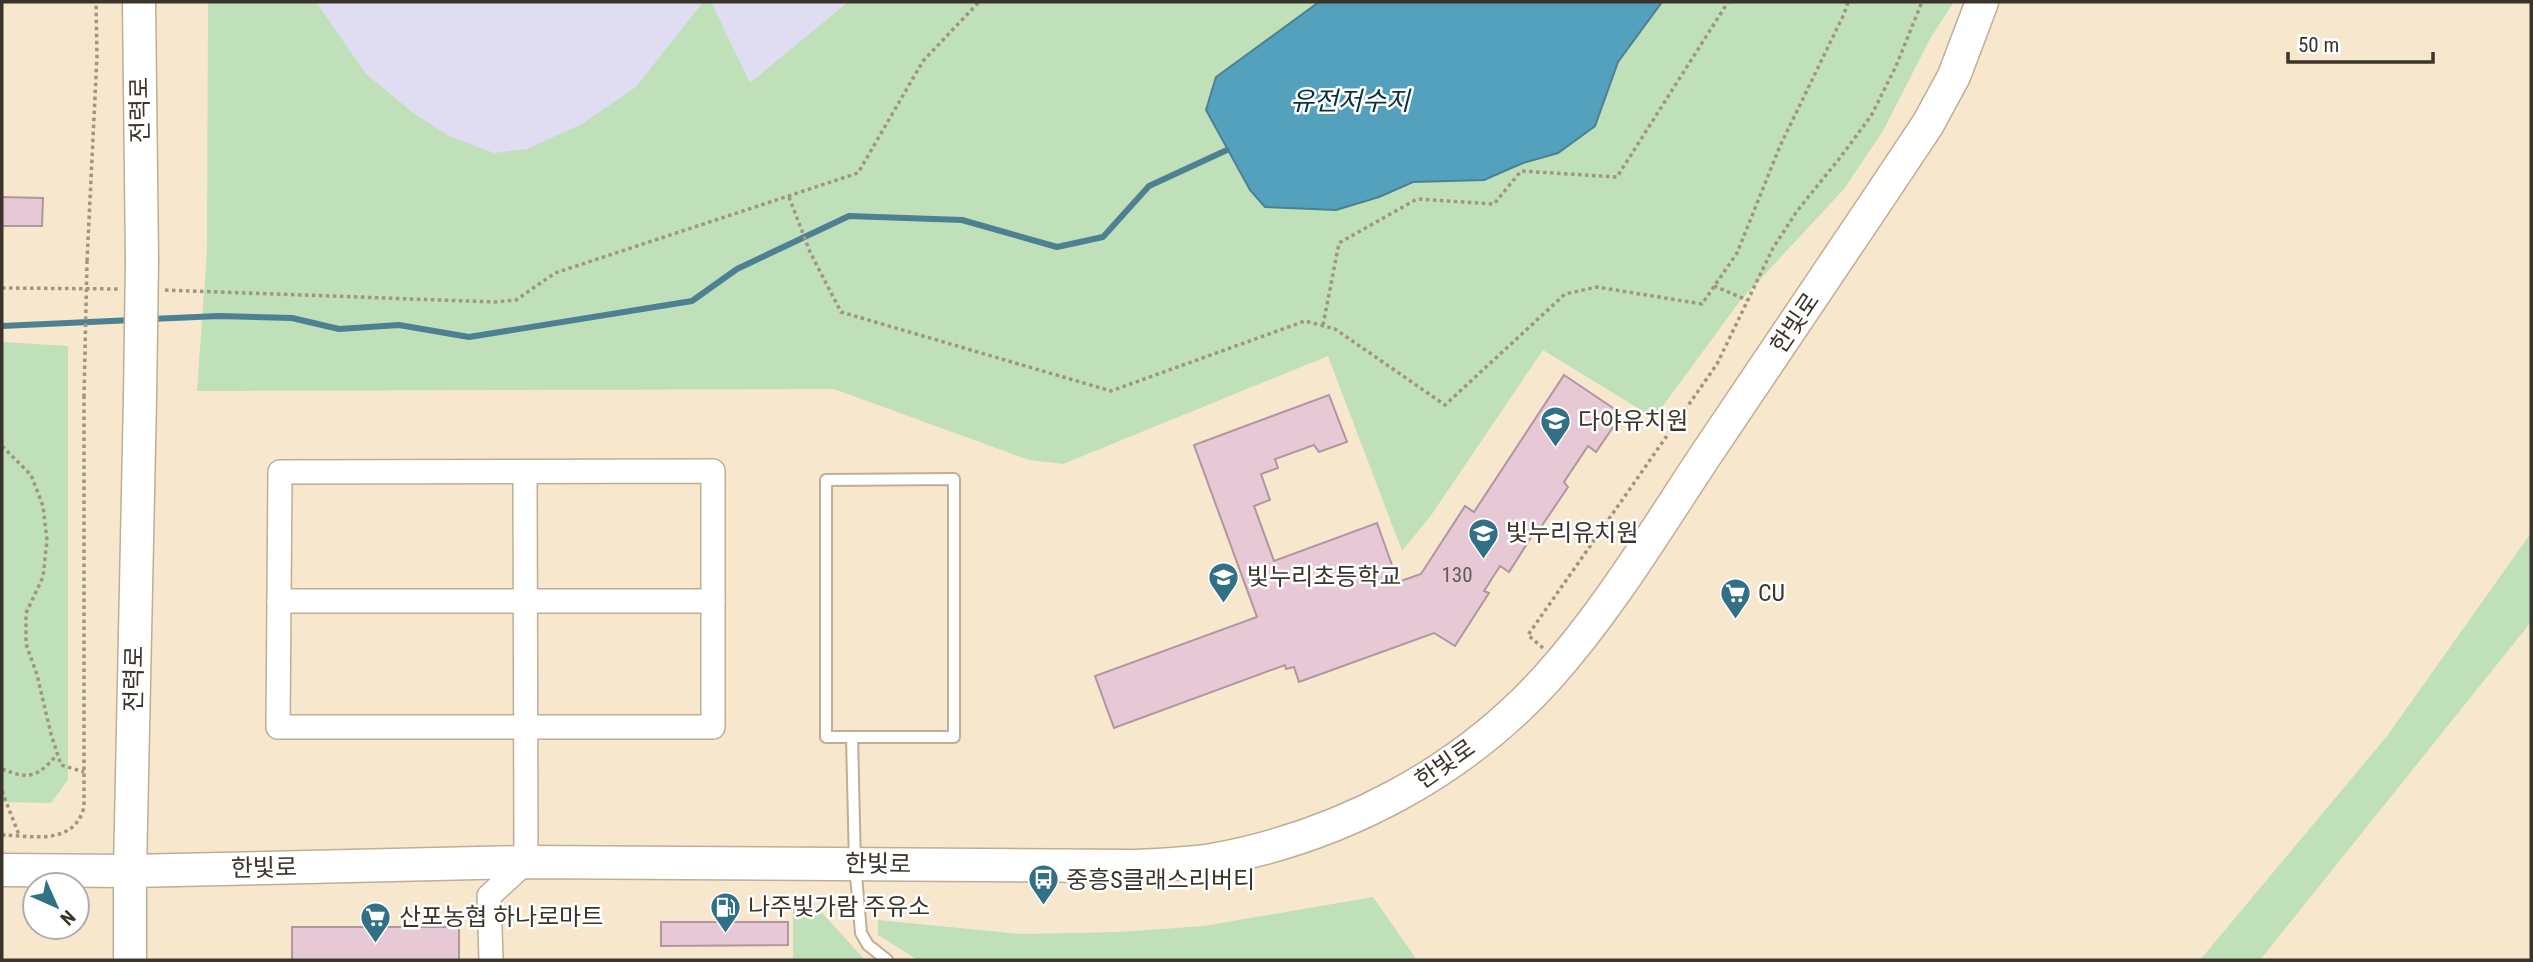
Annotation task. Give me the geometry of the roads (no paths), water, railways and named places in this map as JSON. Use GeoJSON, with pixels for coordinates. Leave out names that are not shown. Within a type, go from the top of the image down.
{"type":"FeatureCollection","features":[{"type":"Feature","properties":{"kind":"street","name":"전력로"},"geometry":{"type":"LineString","coordinates":[[130,960],[142,260],[139,2]]}},
{"type":"Feature","properties":{"kind":"street","name":"한빛로"},"geometry":{"type":"LineString","coordinates":[[2,870],[130,871],[526,862],[1132,866],[1210,860],[1256,850],[1377,808],[1411,789],[1498,725],[1561,662],[1611,596],[1928,124],[1954,76],[1982,2]]}},
{"type":"Feature","properties":{"kind":"street"},"geometry":{"type":"LineString","coordinates":[[713,471],[713,727],[278,727],[280,472],[525,472],[713,471]]}},
{"type":"Feature","properties":{"kind":"street"},"geometry":{"type":"LineString","coordinates":[[491,960],[489,895],[526,862],[525,472]]}},
{"type":"Feature","properties":{"kind":"street"},"geometry":{"type":"LineString","coordinates":[[279,601],[713,601]]}},
{"type":"Feature","properties":{"kind":"lane"},"geometry":{"type":"LineString","coordinates":[[954,479],[954,737],[852,737],[826,737],[826,480],[954,479]]}},
{"type":"Feature","properties":{"kind":"lane"},"geometry":{"type":"LineString","coordinates":[[852,737],[855,864],[861,933],[868,946],[887,960]]}},
{"type":"Feature","properties":{"kind":"water","name":"유전저수지"},"geometry":{"type":"Polygon","coordinates":[[[1319,2],[1662,2],[1618,62],[1595,126],[1558,153],[1523,163],[1484,180],[1413,182],[1379,197],[1336,210],[1265,207],[1250,190],[1206,110],[1216,77],[1319,2]]]}},
{"type":"Feature","properties":{"kind":"waterway"},"geometry":{"type":"LineString","coordinates":[[151,319],[219,316],[292,318],[339,329],[399,325],[469,337],[692,301],[737,269],[849,216],[962,220],[1057,247],[1103,237],[1149,186],[1227,150]]}},
{"type":"Feature","properties":{"kind":"waterway"},"geometry":{"type":"LineString","coordinates":[[2,326],[133,320]]}},
{"type":"Feature","properties":{"kind":"place","name":"다야유치원"},"geometry":{"type":"Point","coordinates":[1555,448]}},
{"type":"Feature","properties":{"kind":"place","name":"빛누리유치원"},"geometry":{"type":"Point","coordinates":[1483,560]}},
{"type":"Feature","properties":{"kind":"place","name":"빛누리초등학교"},"geometry":{"type":"Point","coordinates":[1224,604]}},
{"type":"Feature","properties":{"kind":"place","name":"CU"},"geometry":{"type":"Point","coordinates":[1735,620]}},
{"type":"Feature","properties":{"kind":"place","name":"중흥S클래스리버티"},"geometry":{"type":"Point","coordinates":[1043,907]}},
{"type":"Feature","properties":{"kind":"place","name":"나주빛가람 주유소"},"geometry":{"type":"Point","coordinates":[725,934]}},
{"type":"Feature","properties":{"kind":"place","name":"산포농협 하나로마트"},"geometry":{"type":"Point","coordinates":[376,944]}}]}
